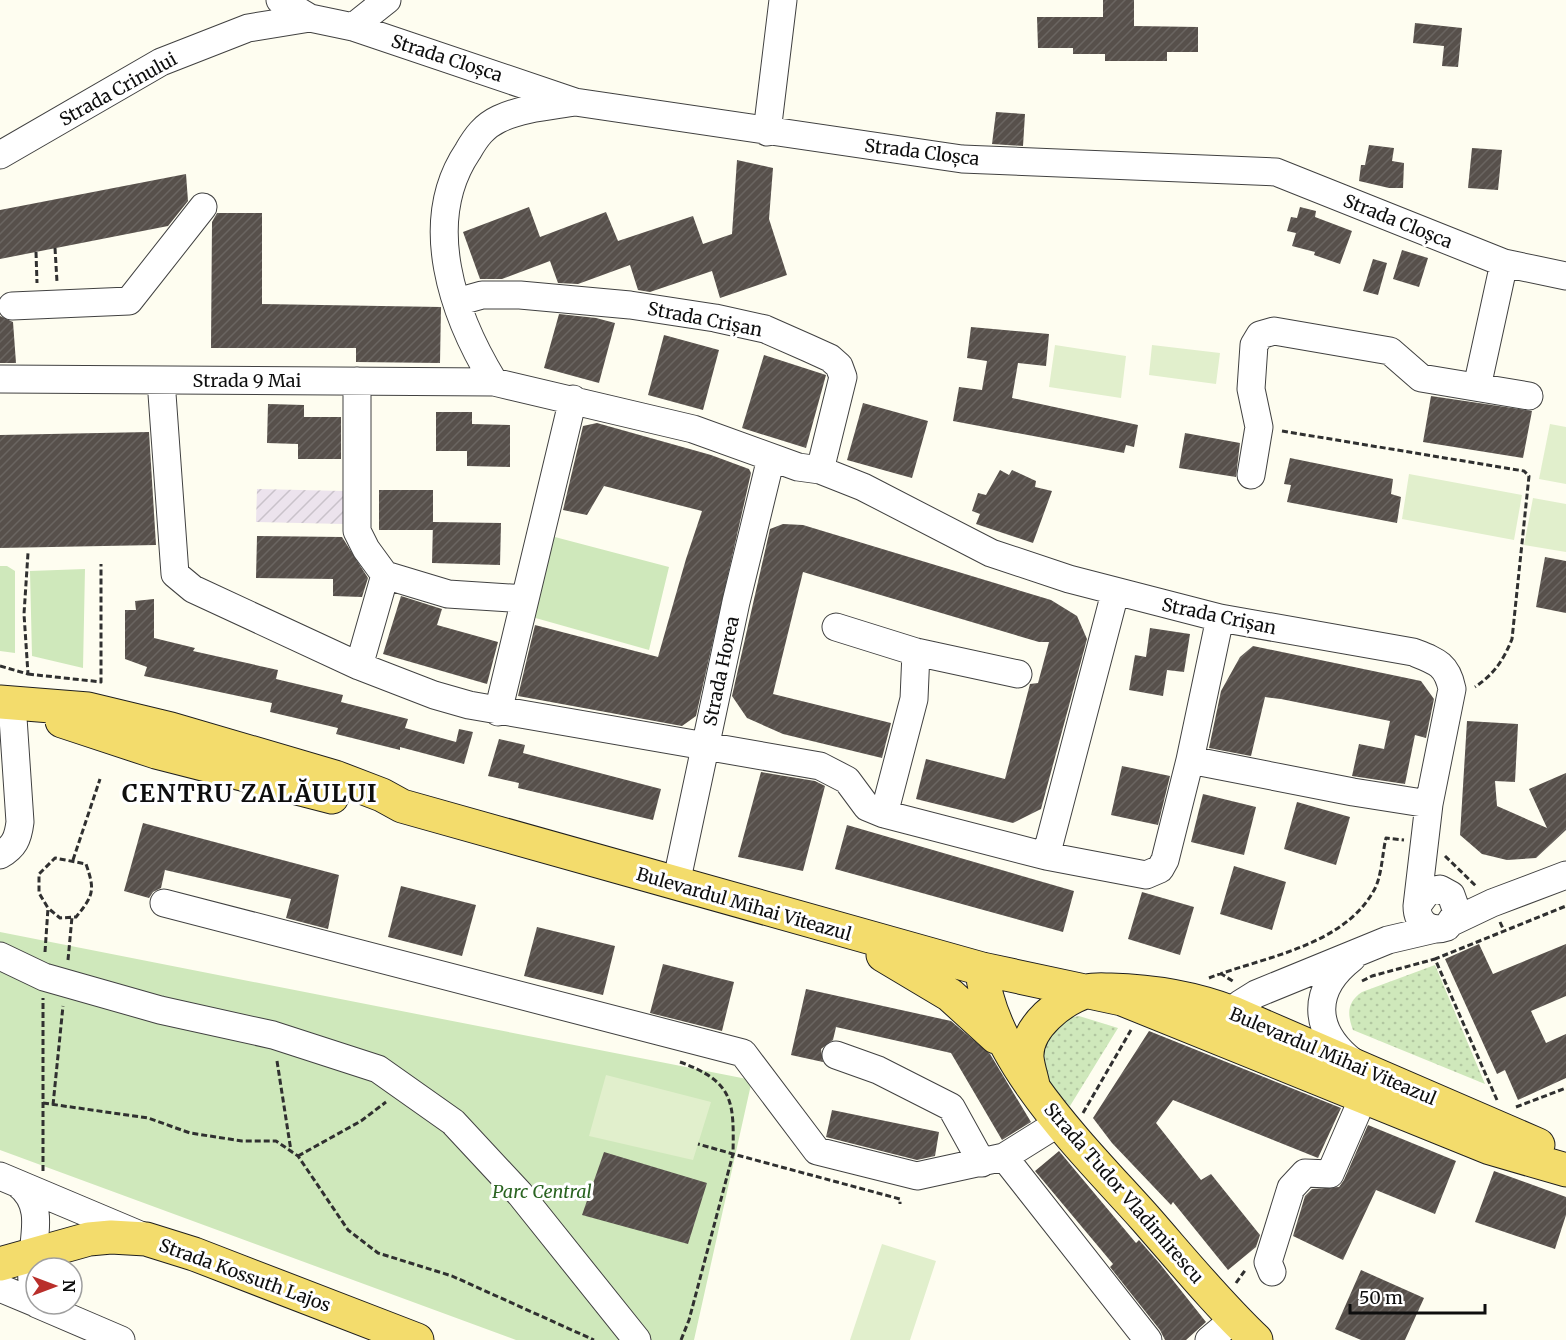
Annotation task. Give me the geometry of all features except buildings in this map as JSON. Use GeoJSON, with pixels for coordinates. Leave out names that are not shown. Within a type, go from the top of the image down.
{"type":"FeatureCollection","features":[{"type":"Feature","properties":{"kind":"main road","name":"Bulevardul Mihai Viteazul"},"geometry":{"type":"LineString","coordinates":[[6,702],[88,709],[171,729],[335,777],[382,795],[402,806],[981,969],[1089,990],[1138,991],[1194,1001],[1227,1026],[1361,1082],[1490,1148],[1566,1170]]}},
{"type":"Feature","properties":{"kind":"main road"},"geometry":{"type":"LineString","coordinates":[[823,926],[874,950],[950,995],[1008,1049]]}},
{"type":"Feature","properties":{"kind":"main road","name":"Strada Tudor Vladimirescu"},"geometry":{"type":"LineString","coordinates":[[981,969],[985,998],[1008,1049],[1033,1085],[1069,1121],[1245,1330]]}},
{"type":"Feature","properties":{"kind":"main road"},"geometry":{"type":"LineString","coordinates":[[1033,1085],[1027,1057],[1030,1039],[1040,1023],[1053,1012],[1089,990]]}},
{"type":"Feature","properties":{"kind":"main road","name":"Bulevardul Mihai Viteazul"},"geometry":{"type":"LineString","coordinates":[[1361,1082],[1500,1127],[1566,1160]]}},
{"type":"Feature","properties":{"kind":"main road","name":"Strada Kossuth Lajos"},"geometry":{"type":"LineString","coordinates":[[0,1264],[89,1239],[135,1238],[163,1244],[417,1340]]}},
{"type":"Feature","properties":{"kind":"street","name":"Strada Cloșca"},"geometry":{"type":"LineString","coordinates":[[279,0],[310,18],[353,27],[575,102],[962,159],[1276,172],[1504,263],[1566,276]]}},
{"type":"Feature","properties":{"kind":"street"},"geometry":{"type":"LineString","coordinates":[[353,27],[387,0]]}},
{"type":"Feature","properties":{"kind":"street"},"geometry":{"type":"LineString","coordinates":[[767,132],[783,0]]}},
{"type":"Feature","properties":{"kind":"street","name":"Strada Crinului"},"geometry":{"type":"LineString","coordinates":[[0,154],[161,62],[248,27],[310,18]]}},
{"type":"Feature","properties":{"kind":"street"},"geometry":{"type":"LineString","coordinates":[[494,382],[478,355],[457,303],[444,253],[446,202],[456,168],[480,132],[500,119],[575,102]]}},
{"type":"Feature","properties":{"kind":"street"},"geometry":{"type":"LineString","coordinates":[[40,310],[129,301],[203,207]]}},
{"type":"Feature","properties":{"kind":"street"},"geometry":{"type":"LineString","coordinates":[[1477,387],[1504,263]]}},
{"type":"Feature","properties":{"kind":"street","name":"Strada Crișan"},"geometry":{"type":"LineString","coordinates":[[457,303],[482,295],[520,295],[630,305],[715,318],[765,329],[830,358],[839,366],[843,377],[820,470]]}},
{"type":"Feature","properties":{"kind":"street"},"geometry":{"type":"LineString","coordinates":[[1251,475],[1259,427],[1251,389],[1254,345],[1260,335],[1274,331],[1390,351],[1421,378],[1529,396]]}},
{"type":"Feature","properties":{"kind":"street","name":"Strada 9 Mai"},"geometry":{"type":"LineString","coordinates":[[0,379],[494,382]]}},
{"type":"Feature","properties":{"kind":"street"},"geometry":{"type":"LineString","coordinates":[[161,380],[175,574],[193,589],[360,666],[434,695],[498,712],[820,766],[847,780],[867,807],[884,814],[1046,856],[1146,875],[1160,869],[1165,860],[1190,760],[1220,618]]}},
{"type":"Feature","properties":{"kind":"street"},"geometry":{"type":"LineString","coordinates":[[357,381],[357,531],[366,549],[385,575],[448,594],[525,599]]}},
{"type":"Feature","properties":{"kind":"street","name":"Strada Crișan"},"geometry":{"type":"LineString","coordinates":[[494,382],[693,429],[798,467],[820,470],[863,487],[991,553],[1115,593],[1220,618],[1413,652],[1435,661],[1449,673],[1452,697],[1429,804],[1423,857],[1438,911]]}},
{"type":"Feature","properties":{"kind":"street"},"geometry":{"type":"LineString","coordinates":[[498,712],[573,399]]}},
{"type":"Feature","properties":{"kind":"street","name":"Strada Horea"},"geometry":{"type":"LineString","coordinates":[[676,884],[771,458]]}},
{"type":"Feature","properties":{"kind":"street"},"geometry":{"type":"LineString","coordinates":[[360,666],[385,575]]}},
{"type":"Feature","properties":{"kind":"street"},"geometry":{"type":"LineString","coordinates":[[1046,856],[1115,593]]}},
{"type":"Feature","properties":{"kind":"street"},"geometry":{"type":"LineString","coordinates":[[836,627],[916,652],[1018,674]]}},
{"type":"Feature","properties":{"kind":"street"},"geometry":{"type":"LineString","coordinates":[[884,814],[914,699],[916,652]]}},
{"type":"Feature","properties":{"kind":"street"},"geometry":{"type":"LineString","coordinates":[[0,855],[11,849],[18,837],[20,822],[6,702]]}},
{"type":"Feature","properties":{"kind":"street"},"geometry":{"type":"LineString","coordinates":[[1190,760],[1353,792],[1429,804]]}},
{"type":"Feature","properties":{"kind":"street"},"geometry":{"type":"LineString","coordinates":[[1227,1026],[1240,1004],[1256,994],[1388,940],[1438,911],[1492,903],[1566,875]]}},
{"type":"Feature","properties":{"kind":"street"},"geometry":{"type":"LineString","coordinates":[[164,903],[743,1053],[817,1151],[917,1176],[993,1160],[1069,1121]]}},
{"type":"Feature","properties":{"kind":"street"},"geometry":{"type":"LineString","coordinates":[[1272,1272],[1268,1262],[1291,1188],[1305,1173],[1330,1174],[1361,1082],[1322,1024],[1324,999],[1330,982],[1339,969],[1358,953]]}},
{"type":"Feature","properties":{"kind":"street"},"geometry":{"type":"LineString","coordinates":[[0,956],[55,980],[160,1010],[273,1035],[378,1069],[407,1087],[453,1122],[497,1170],[638,1340]]}},
{"type":"Feature","properties":{"kind":"street"},"geometry":{"type":"LineString","coordinates":[[836,1055],[878,1070],[951,1107],[993,1160],[1148,1340]]}},
{"type":"Feature","properties":{"kind":"street"},"geometry":{"type":"LineString","coordinates":[[20,1178],[163,1244]]}},
{"type":"Feature","properties":{"kind":"street"},"geometry":{"type":"LineString","coordinates":[[20,1178],[35,1206],[33,1255]]}},
{"type":"Feature","properties":{"kind":"street"},"geometry":{"type":"LineString","coordinates":[[0,1288],[24,1297]]}},
{"type":"Feature","properties":{"kind":"street"},"geometry":{"type":"LineString","coordinates":[[68,1316],[121,1340]]}},
{"type":"Feature","properties":{"kind":"street"},"geometry":{"type":"LineString","coordinates":[[1209,1340],[1245,1330]]}},
{"type":"Feature","properties":{"kind":"path"},"geometry":{"type":"LineString","coordinates":[[40,310],[55,248]]}},
{"type":"Feature","properties":{"kind":"path"},"geometry":{"type":"LineString","coordinates":[[36,252],[40,310]]}},
{"type":"Feature","properties":{"kind":"path"},"geometry":{"type":"LineString","coordinates":[[1259,427],[1524,471],[1529,476],[1512,639],[1503,662],[1489,678],[1466,693],[1452,697]]}},
{"type":"Feature","properties":{"kind":"path"},"geometry":{"type":"LineString","coordinates":[[28,554],[24,614],[28,674]]}},
{"type":"Feature","properties":{"kind":"path"},"geometry":{"type":"LineString","coordinates":[[0,666],[28,674],[101,682],[101,564]]}},
{"type":"Feature","properties":{"kind":"path"},"geometry":{"type":"LineString","coordinates":[[73,861],[100,779]]}},
{"type":"Feature","properties":{"kind":"path"},"geometry":{"type":"LineString","coordinates":[[1220,974],[1278,957],[1347,923],[1374,891],[1386,838]]}},
{"type":"Feature","properties":{"kind":"path"},"geometry":{"type":"LineString","coordinates":[[55,858],[86,864],[93,885],[90,900],[76,917],[60,918],[48,908],[39,893],[39,874],[55,858]]}},
{"type":"Feature","properties":{"kind":"path"},"geometry":{"type":"LineString","coordinates":[[1354,985],[1372,976],[1435,959],[1566,906]]}},
{"type":"Feature","properties":{"kind":"path"},"geometry":{"type":"LineString","coordinates":[[48,908],[55,980],[53,1104]]}},
{"type":"Feature","properties":{"kind":"path"},"geometry":{"type":"LineString","coordinates":[[20,1178],[43,1103],[55,980],[72,917]]}},
{"type":"Feature","properties":{"kind":"path"},"geometry":{"type":"LineString","coordinates":[[1435,959],[1500,1106]]}},
{"type":"Feature","properties":{"kind":"path"},"geometry":{"type":"LineString","coordinates":[[1069,1121],[1134,1023]]}},
{"type":"Feature","properties":{"kind":"path"},"geometry":{"type":"LineString","coordinates":[[273,1035],[291,1151]]}},
{"type":"Feature","properties":{"kind":"path"},"geometry":{"type":"LineString","coordinates":[[671,1058],[702,1070],[728,1093],[734,1116],[733,1154],[689,1320],[681,1340]]}},
{"type":"Feature","properties":{"kind":"path"},"geometry":{"type":"LineString","coordinates":[[298,1156],[361,1121],[407,1087]]}},
{"type":"Feature","properties":{"kind":"path"},"geometry":{"type":"LineString","coordinates":[[1518,1114],[1509,1110],[1566,1088]]}},
{"type":"Feature","properties":{"kind":"path"},"geometry":{"type":"LineString","coordinates":[[43,1103],[148,1118],[190,1133],[242,1141],[276,1141],[298,1156],[348,1230],[378,1252],[452,1276],[594,1340]]}},
{"type":"Feature","properties":{"kind":"path"},"geometry":{"type":"LineString","coordinates":[[698,1144],[900,1199],[900,1204]]}},
{"type":"Feature","properties":{"kind":"shaded area"},"geometry":{"type":"Polygon","coordinates":[[[257,489],[344,491],[344,524],[256,522],[257,489]]]}},
{"type":"Feature","properties":{"kind":"green space"},"geometry":{"type":"Polygon","coordinates":[[[1055,345],[1126,356],[1121,398],[1049,387],[1055,345]]]}},
{"type":"Feature","properties":{"kind":"green space"},"geometry":{"type":"Polygon","coordinates":[[[1152,345],[1220,353],[1216,384],[1149,375],[1152,345]]]}},
{"type":"Feature","properties":{"kind":"green space"},"geometry":{"type":"Polygon","coordinates":[[[1550,424],[1566,427],[1566,484],[1539,479],[1550,424]]]}},
{"type":"Feature","properties":{"kind":"green space"},"geometry":{"type":"Polygon","coordinates":[[[1409,474],[1522,495],[1514,540],[1402,519],[1409,474]]]}},
{"type":"Feature","properties":{"kind":"green space"},"geometry":{"type":"Polygon","coordinates":[[[1533,498],[1566,504],[1566,552],[1524,545],[1533,498]]]}},
{"type":"Feature","properties":{"kind":"green space"},"geometry":{"type":"Polygon","coordinates":[[[551,536],[669,567],[649,650],[532,617],[551,536]]]}},
{"type":"Feature","properties":{"kind":"green space"},"geometry":{"type":"Polygon","coordinates":[[[0,566],[7,566],[15,571],[15,653],[0,651],[0,566]]]}},
{"type":"Feature","properties":{"kind":"green space"},"geometry":{"type":"Polygon","coordinates":[[[85,569],[83,668],[32,656],[30,571],[85,569]]]}},
{"type":"Feature","properties":{"kind":"green space","name":"Parc Central"},"geometry":{"type":"Polygon","coordinates":[[[0,932],[752,1080],[694,1340],[516,1340],[0,1150],[0,932]]]}},
{"type":"Feature","properties":{"kind":"green space"},"geometry":{"type":"Polygon","coordinates":[[[1435,965],[1485,1084],[1353,1030],[1350,1019],[1351,1004],[1362,992],[1435,965]]]}},
{"type":"Feature","properties":{"kind":"green space"},"geometry":{"type":"Polygon","coordinates":[[[1079,1016],[1118,1028],[1070,1106],[1047,1089],[1040,1036],[1063,1019],[1079,1016]]]}},
{"type":"Feature","properties":{"kind":"green space"},"geometry":{"type":"Polygon","coordinates":[[[606,1075],[711,1102],[693,1160],[589,1136],[606,1075]]]}},
{"type":"Feature","properties":{"kind":"green space"},"geometry":{"type":"Polygon","coordinates":[[[882,1244],[936,1261],[910,1340],[850,1340],[882,1244]]]}},
{"type":"Feature","properties":{"kind":"district","name":"CENTRU ZALĂULUI"},"geometry":{"type":"Point","coordinates":[250,793]}}]}
